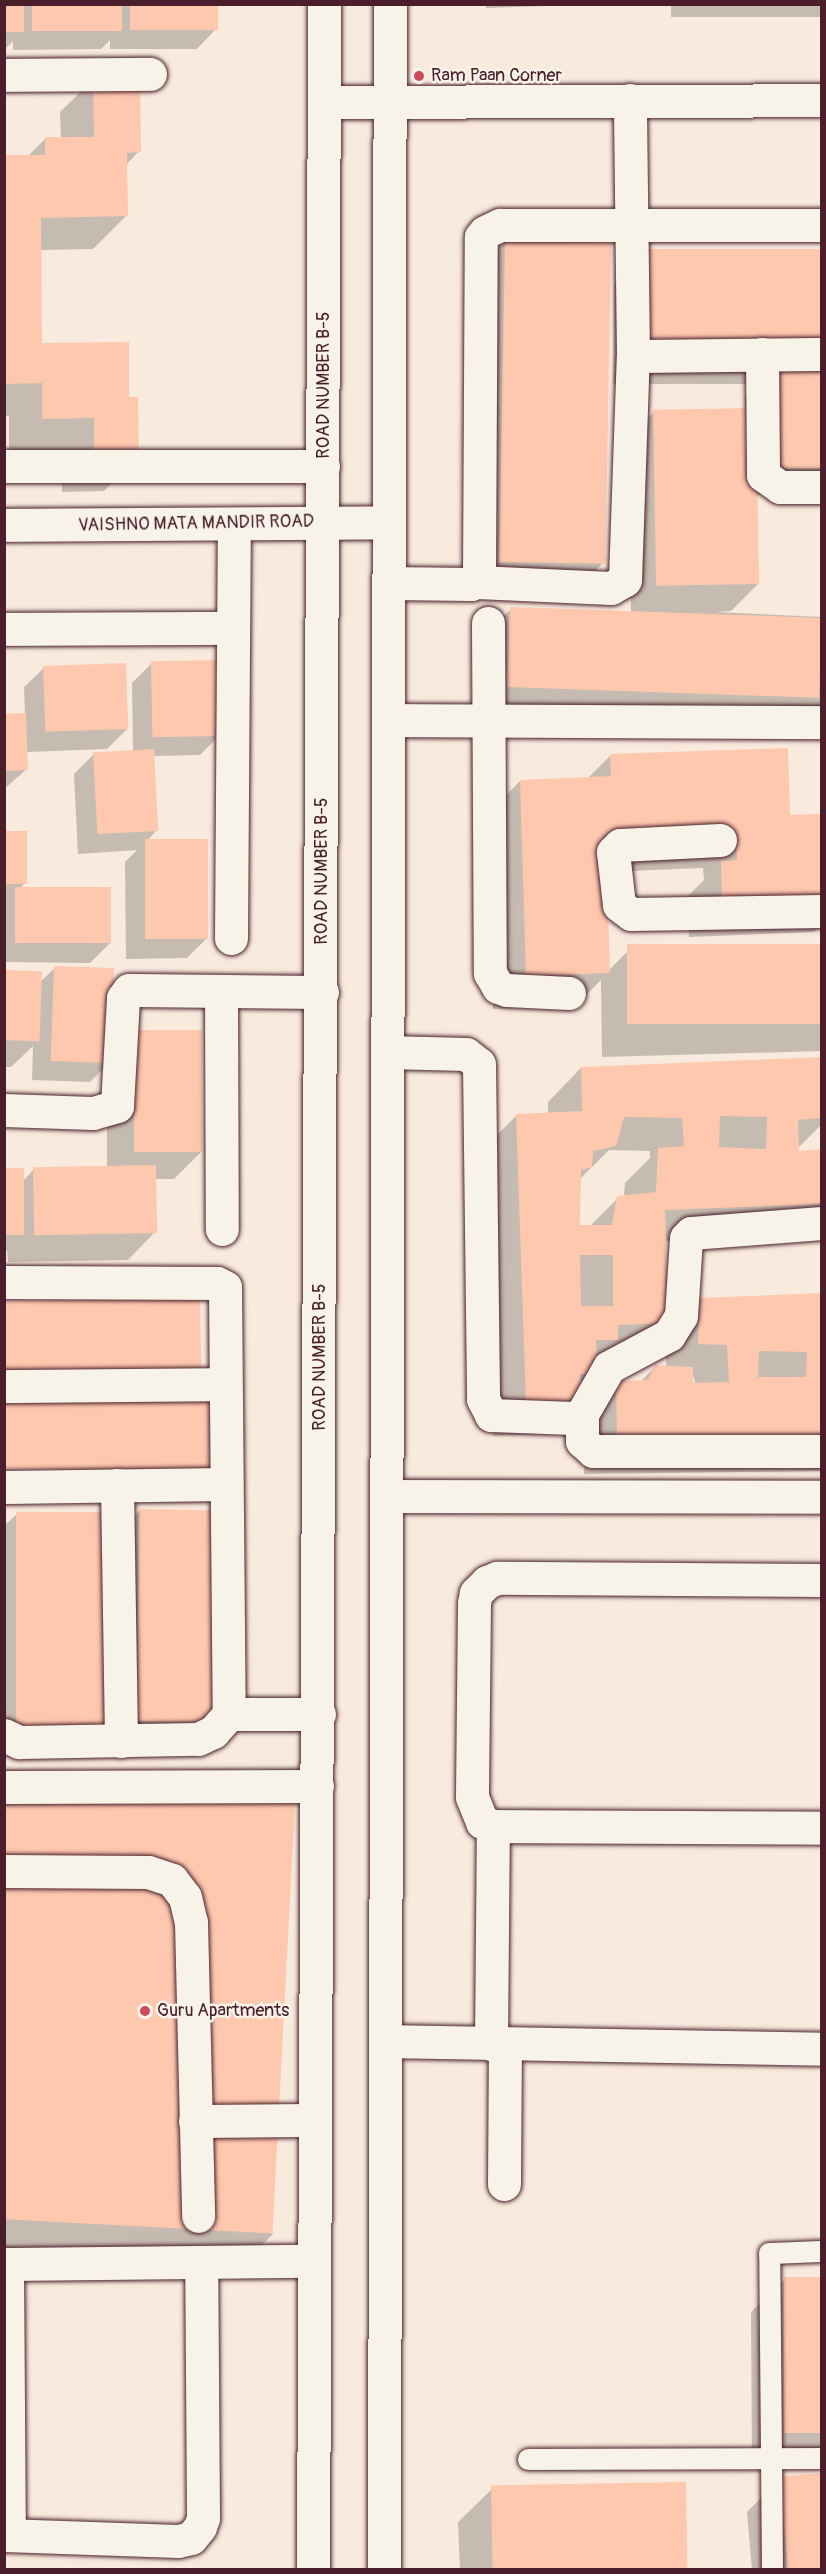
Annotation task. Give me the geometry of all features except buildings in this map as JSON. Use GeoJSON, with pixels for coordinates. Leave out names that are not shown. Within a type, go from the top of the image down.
{"type":"FeatureCollection","features":[{"type":"Feature","properties":{"kind":"street","name":"ROAD NUMBER B-5"},"geometry":{"type":"LineString","coordinates":[[313,2570],[319,1726],[324,4]]}},
{"type":"Feature","properties":{"kind":"street"},"geometry":{"type":"LineString","coordinates":[[384,2570],[390,4]]}},
{"type":"Feature","properties":{"kind":"street"},"geometry":{"type":"LineString","coordinates":[[4,75],[150,74]]}},
{"type":"Feature","properties":{"kind":"street"},"geometry":{"type":"LineString","coordinates":[[388,583],[477,582],[611,588],[625,580],[633,356],[630,100]]}},
{"type":"Feature","properties":{"kind":"street"},"geometry":{"type":"LineString","coordinates":[[325,102],[822,100]]}},
{"type":"Feature","properties":{"kind":"street"},"geometry":{"type":"LineString","coordinates":[[477,582],[480,570],[481,237],[500,225],[822,225]]}},
{"type":"Feature","properties":{"kind":"street"},"geometry":{"type":"LineString","coordinates":[[762,354],[763,475],[780,488],[822,487]]}},
{"type":"Feature","properties":{"kind":"street"},"geometry":{"type":"LineString","coordinates":[[633,356],[822,354]]}},
{"type":"Feature","properties":{"kind":"street"},"geometry":{"type":"LineString","coordinates":[[4,466],[323,466]]}},
{"type":"Feature","properties":{"kind":"street","name":"VAISHNO MATA MANDIR ROAD"},"geometry":{"type":"LineString","coordinates":[[4,525],[388,522]]}},
{"type":"Feature","properties":{"kind":"street"},"geometry":{"type":"LineString","coordinates":[[231,938],[234,525]]}},
{"type":"Feature","properties":{"kind":"street"},"geometry":{"type":"LineString","coordinates":[[488,623],[487,721],[492,981],[507,990],[569,993]]}},
{"type":"Feature","properties":{"kind":"street"},"geometry":{"type":"LineString","coordinates":[[4,629],[233,628]]}},
{"type":"Feature","properties":{"kind":"street"},"geometry":{"type":"LineString","coordinates":[[388,720],[822,722]]}},
{"type":"Feature","properties":{"kind":"street"},"geometry":{"type":"LineString","coordinates":[[720,840],[620,845],[614,852],[619,906],[631,914],[822,911]]}},
{"type":"Feature","properties":{"kind":"street"},"geometry":{"type":"LineString","coordinates":[[4,1110],[108,1111],[117,1106],[120,1093],[125,992],[134,989],[322,992]]}},
{"type":"Feature","properties":{"kind":"street"},"geometry":{"type":"LineString","coordinates":[[221,991],[222,1229]]}},
{"type":"Feature","properties":{"kind":"street"},"geometry":{"type":"LineString","coordinates":[[387,1052],[466,1054],[480,1064],[483,1400],[487,1413],[573,1418],[582,1414]]}},
{"type":"Feature","properties":{"kind":"street"},"geometry":{"type":"LineString","coordinates":[[822,1223],[691,1233],[686,1238],[681,1316],[676,1326],[659,1341],[609,1367],[582,1414],[582,1441],[593,1451],[822,1451]]}},
{"type":"Feature","properties":{"kind":"street"},"geometry":{"type":"LineString","coordinates":[[4,1282],[222,1283],[227,1293],[225,1384],[229,1714],[203,1738],[19,1742],[4,1735]]}},
{"type":"Feature","properties":{"kind":"street"},"geometry":{"type":"LineString","coordinates":[[4,1386],[225,1384]]}},
{"type":"Feature","properties":{"kind":"street"},"geometry":{"type":"LineString","coordinates":[[4,1487],[226,1484]]}},
{"type":"Feature","properties":{"kind":"street"},"geometry":{"type":"LineString","coordinates":[[117,1485],[121,1741]]}},
{"type":"Feature","properties":{"kind":"street"},"geometry":{"type":"LineString","coordinates":[[387,1496],[822,1497]]}},
{"type":"Feature","properties":{"kind":"street"},"geometry":{"type":"LineString","coordinates":[[822,1580],[497,1578],[487,1582],[476,1593],[474,1603],[472,1797],[482,1822],[493,1826],[822,1828]]}},
{"type":"Feature","properties":{"kind":"street"},"geometry":{"type":"LineString","coordinates":[[229,1714],[319,1726]]}},
{"type":"Feature","properties":{"kind":"street"},"geometry":{"type":"LineString","coordinates":[[4,1787],[317,1786]]}},
{"type":"Feature","properties":{"kind":"street"},"geometry":{"type":"LineString","coordinates":[[493,1826],[504,2184]]}},
{"type":"Feature","properties":{"kind":"street"},"geometry":{"type":"LineString","coordinates":[[4,1871],[148,1872],[172,1880],[185,1897],[191,1922],[198,2216]]}},
{"type":"Feature","properties":{"kind":"street"},"geometry":{"type":"LineString","coordinates":[[385,2041],[822,2049]]}},
{"type":"Feature","properties":{"kind":"street"},"geometry":{"type":"LineString","coordinates":[[195,2121],[315,2121]]}},
{"type":"Feature","properties":{"kind":"street"},"geometry":{"type":"LineString","coordinates":[[201,2262],[203,2518],[200,2528],[191,2538],[178,2541],[7,2535],[6,2264],[201,2262],[315,2261]]}},
{"type":"Feature","properties":{"kind":"lane"},"geometry":{"type":"LineString","coordinates":[[771,2570],[769,2253],[822,2251]]}},
{"type":"Feature","properties":{"kind":"lane"},"geometry":{"type":"LineString","coordinates":[[528,2459],[822,2457]]}},
{"type":"Feature","properties":{"kind":"place","name":"Ram Paan Corner"},"geometry":{"type":"Point","coordinates":[419,76]}},
{"type":"Feature","properties":{"kind":"place","name":"Guru Apartments"},"geometry":{"type":"Point","coordinates":[145,2011]}}]}
